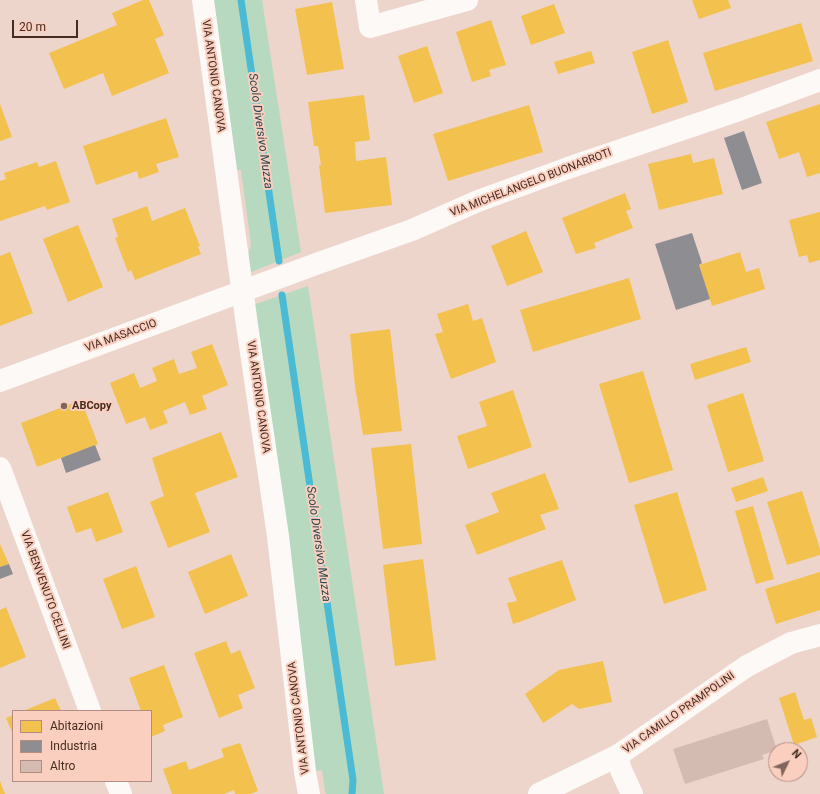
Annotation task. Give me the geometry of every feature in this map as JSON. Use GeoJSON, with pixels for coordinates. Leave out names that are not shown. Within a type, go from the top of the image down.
{"type":"FeatureCollection","features":[{"type":"Feature","properties":{"kind":"street","name":"VIA ANTONIO CANOVA"},"geometry":{"type":"LineString","coordinates":[[203,0],[278,536],[305,772],[309,794]]}},
{"type":"Feature","properties":{"kind":"street"},"geometry":{"type":"LineString","coordinates":[[366,0],[370,28],[467,0]]}},
{"type":"Feature","properties":{"kind":"street","name":"VIA MICHELANGELO BUONARROTI"},"geometry":{"type":"LineString","coordinates":[[243,291],[412,230],[478,201],[637,144],[739,110],[820,80]]}},
{"type":"Feature","properties":{"kind":"street","name":"VIA MASACCIO"},"geometry":{"type":"LineString","coordinates":[[0,381],[243,291]]}},
{"type":"Feature","properties":{"kind":"street","name":"VIA BENVENUTO CELLINI"},"geometry":{"type":"LineString","coordinates":[[0,468],[90,710]]}},
{"type":"Feature","properties":{"kind":"street","name":"VIA CAMILLO PRAMPOLINI"},"geometry":{"type":"LineString","coordinates":[[538,794],[617,756],[747,666],[791,643],[820,635]]}},
{"type":"Feature","properties":{"kind":"street"},"geometry":{"type":"LineString","coordinates":[[617,756],[621,770],[632,794]]}},
{"type":"Feature","properties":{"kind":"street"},"geometry":{"type":"LineString","coordinates":[[116,782],[121,794]]}},
{"type":"Feature","properties":{"kind":"green space"},"geometry":{"type":"Polygon","coordinates":[[[209,0],[262,0],[301,252],[249,273],[247,260],[251,244],[241,170],[233,170],[209,0]]]}},
{"type":"Feature","properties":{"kind":"green space"},"geometry":{"type":"Polygon","coordinates":[[[308,286],[384,794],[326,794],[322,770],[316,771],[253,305],[308,286]]]}},
{"type":"Feature","properties":{"kind":"building: Abitazioni"},"geometry":{"type":"Polygon","coordinates":[[[143,0],[149,0],[164,35],[155,39],[169,73],[112,96],[103,73],[64,89],[49,53],[117,25],[112,13],[143,0]]]}},
{"type":"Feature","properties":{"kind":"building: Abitazioni"},"geometry":{"type":"Polygon","coordinates":[[[692,0],[728,0],[731,8],[699,19],[692,0]]]}},
{"type":"Feature","properties":{"kind":"building: Abitazioni"},"geometry":{"type":"Polygon","coordinates":[[[332,2],[344,69],[307,75],[295,9],[332,2]]]}},
{"type":"Feature","properties":{"kind":"building: Abitazioni"},"geometry":{"type":"Polygon","coordinates":[[[554,4],[565,33],[531,45],[521,16],[554,4]]]}},
{"type":"Feature","properties":{"kind":"building: Abitazioni"},"geometry":{"type":"Polygon","coordinates":[[[491,20],[506,65],[489,70],[491,76],[472,82],[456,32],[491,20]]]}},
{"type":"Feature","properties":{"kind":"building: Abitazioni"},"geometry":{"type":"Polygon","coordinates":[[[801,23],[813,61],[715,91],[703,53],[801,23]]]}},
{"type":"Feature","properties":{"kind":"building: Abitazioni"},"geometry":{"type":"Polygon","coordinates":[[[668,40],[688,102],[652,114],[632,52],[668,40]]]}},
{"type":"Feature","properties":{"kind":"building: Abitazioni"},"geometry":{"type":"Polygon","coordinates":[[[427,46],[443,93],[414,103],[398,56],[427,46]]]}},
{"type":"Feature","properties":{"kind":"building: Abitazioni"},"geometry":{"type":"Polygon","coordinates":[[[591,51],[595,63],[558,74],[554,62],[591,51]]]}},
{"type":"Feature","properties":{"kind":"building: Abitazioni"},"geometry":{"type":"Polygon","coordinates":[[[364,95],[370,140],[355,142],[356,161],[386,157],[392,205],[325,213],[319,165],[321,165],[318,146],[314,146],[308,102],[364,95]]]}},
{"type":"Feature","properties":{"kind":"building: Abitazioni"},"geometry":{"type":"Polygon","coordinates":[[[0,104],[12,137],[0,141],[0,104]]]}},
{"type":"Feature","properties":{"kind":"building: Abitazioni"},"geometry":{"type":"Polygon","coordinates":[[[820,104],[820,173],[807,177],[799,152],[779,159],[766,122],[820,104]]]}},
{"type":"Feature","properties":{"kind":"building: Abitazioni"},"geometry":{"type":"Polygon","coordinates":[[[529,105],[543,152],[448,181],[433,134],[529,105]]]}},
{"type":"Feature","properties":{"kind":"building: Abitazioni"},"geometry":{"type":"Polygon","coordinates":[[[166,118],[179,157],[156,164],[159,172],[139,179],[137,171],[96,185],[83,146],[166,118]]]}},
{"type":"Feature","properties":{"kind":"building: Abitazioni"},"geometry":{"type":"Polygon","coordinates":[[[691,154],[693,163],[714,158],[723,194],[659,210],[648,164],[691,154]]]}},
{"type":"Feature","properties":{"kind":"building: Abitazioni"},"geometry":{"type":"Polygon","coordinates":[[[56,161],[70,202],[47,210],[45,206],[0,221],[0,181],[6,179],[4,173],[37,162],[39,167],[56,161]]]}},
{"type":"Feature","properties":{"kind":"building: Abitazioni"},"geometry":{"type":"Polygon","coordinates":[[[625,193],[631,209],[626,211],[633,228],[594,243],[596,248],[576,254],[562,218],[625,193]]]}},
{"type":"Feature","properties":{"kind":"building: Abitazioni"},"geometry":{"type":"Polygon","coordinates":[[[147,206],[152,221],[185,208],[200,246],[198,247],[201,254],[135,280],[131,270],[128,272],[115,238],[118,237],[112,219],[147,206]]]}},
{"type":"Feature","properties":{"kind":"building: Abitazioni"},"geometry":{"type":"Polygon","coordinates":[[[820,212],[820,260],[809,263],[807,255],[799,257],[789,220],[820,212]]]}},
{"type":"Feature","properties":{"kind":"building: Abitazioni"},"geometry":{"type":"Polygon","coordinates":[[[78,225],[103,287],[68,302],[43,239],[78,225]]]}},
{"type":"Feature","properties":{"kind":"building: Abitazioni"},"geometry":{"type":"Polygon","coordinates":[[[526,231],[543,272],[507,286],[491,246],[526,231]]]}},
{"type":"Feature","properties":{"kind":"building: Abitazioni"},"geometry":{"type":"Polygon","coordinates":[[[10,252],[33,313],[0,326],[0,256],[10,252]]]}},
{"type":"Feature","properties":{"kind":"building: Abitazioni"},"geometry":{"type":"Polygon","coordinates":[[[740,252],[746,272],[759,268],[765,289],[712,306],[699,265],[740,252]]]}},
{"type":"Feature","properties":{"kind":"building: Abitazioni"},"geometry":{"type":"Polygon","coordinates":[[[629,278],[641,319],[533,352],[520,310],[629,278]]]}},
{"type":"Feature","properties":{"kind":"building: Abitazioni"},"geometry":{"type":"Polygon","coordinates":[[[468,304],[473,321],[482,318],[496,362],[451,379],[435,334],[443,332],[437,314],[468,304]]]}},
{"type":"Feature","properties":{"kind":"building: Abitazioni"},"geometry":{"type":"Polygon","coordinates":[[[390,329],[402,431],[363,435],[355,386],[350,334],[390,329]]]}},
{"type":"Feature","properties":{"kind":"building: Abitazioni"},"geometry":{"type":"Polygon","coordinates":[[[212,344],[228,385],[202,396],[207,409],[190,415],[185,402],[163,411],[168,423],[150,430],[145,417],[126,424],[110,383],[134,373],[140,388],[157,381],[152,368],[174,359],[179,374],[197,368],[191,352],[212,344]]]}},
{"type":"Feature","properties":{"kind":"building: Abitazioni"},"geometry":{"type":"Polygon","coordinates":[[[746,347],[751,362],[695,380],[690,364],[746,347]]]}},
{"type":"Feature","properties":{"kind":"building: Abitazioni"},"geometry":{"type":"Polygon","coordinates":[[[643,371],[673,470],[629,483],[599,384],[643,371]]]}},
{"type":"Feature","properties":{"kind":"building: Abitazioni"},"geometry":{"type":"Polygon","coordinates":[[[513,390],[532,447],[468,469],[457,436],[487,426],[479,402],[513,390]]]}},
{"type":"Feature","properties":{"kind":"building: Abitazioni"},"geometry":{"type":"Polygon","coordinates":[[[743,393],[764,461],[728,472],[707,405],[743,393]]]}},
{"type":"Feature","properties":{"kind":"building: Abitazioni"},"geometry":{"type":"Polygon","coordinates":[[[81,400],[98,444],[37,467],[21,423],[81,400]]]}},
{"type":"Feature","properties":{"kind":"building: Abitazioni"},"geometry":{"type":"Polygon","coordinates":[[[221,432],[238,477],[195,493],[210,532],[168,548],[150,502],[164,496],[152,458],[221,432]]]}},
{"type":"Feature","properties":{"kind":"building: Abitazioni"},"geometry":{"type":"Polygon","coordinates":[[[411,444],[422,544],[383,549],[371,448],[411,444]]]}},
{"type":"Feature","properties":{"kind":"building: Abitazioni"},"geometry":{"type":"Polygon","coordinates":[[[545,473],[559,509],[540,515],[546,529],[477,555],[465,525],[499,512],[491,493],[545,473]]]}},
{"type":"Feature","properties":{"kind":"building: Abitazioni"},"geometry":{"type":"Polygon","coordinates":[[[763,477],[768,491],[736,502],[731,488],[763,477]]]}},
{"type":"Feature","properties":{"kind":"building: Abitazioni"},"geometry":{"type":"Polygon","coordinates":[[[802,491],[820,549],[820,555],[787,565],[767,502],[802,491]]]}},
{"type":"Feature","properties":{"kind":"building: Abitazioni"},"geometry":{"type":"Polygon","coordinates":[[[108,492],[123,532],[96,542],[91,528],[76,533],[67,507],[108,492]]]}},
{"type":"Feature","properties":{"kind":"building: Abitazioni"},"geometry":{"type":"Polygon","coordinates":[[[677,492],[707,590],[664,604],[634,505],[677,492]]]}},
{"type":"Feature","properties":{"kind":"building: Abitazioni"},"geometry":{"type":"Polygon","coordinates":[[[753,506],[774,579],[756,584],[735,511],[753,506]]]}},
{"type":"Feature","properties":{"kind":"building: Abitazioni"},"geometry":{"type":"Polygon","coordinates":[[[0,544],[9,564],[0,567],[0,544]]]}},
{"type":"Feature","properties":{"kind":"building: Abitazioni"},"geometry":{"type":"Polygon","coordinates":[[[231,554],[248,596],[205,614],[188,572],[231,554]]]}},
{"type":"Feature","properties":{"kind":"building: Abitazioni"},"geometry":{"type":"Polygon","coordinates":[[[423,559],[436,660],[395,666],[383,565],[423,559]]]}},
{"type":"Feature","properties":{"kind":"building: Abitazioni"},"geometry":{"type":"Polygon","coordinates":[[[562,560],[576,600],[513,624],[507,603],[517,601],[508,578],[562,560]]]}},
{"type":"Feature","properties":{"kind":"building: Abitazioni"},"geometry":{"type":"Polygon","coordinates":[[[136,566],[155,617],[122,629],[103,579],[136,566]]]}},
{"type":"Feature","properties":{"kind":"building: Abitazioni"},"geometry":{"type":"Polygon","coordinates":[[[820,572],[820,610],[776,624],[765,589],[820,572]]]}},
{"type":"Feature","properties":{"kind":"building: Abitazioni"},"geometry":{"type":"Polygon","coordinates":[[[6,607],[26,657],[0,668],[0,610],[6,607]]]}},
{"type":"Feature","properties":{"kind":"building: Abitazioni"},"geometry":{"type":"Polygon","coordinates":[[[226,641],[231,654],[240,650],[255,688],[238,695],[243,708],[219,718],[194,653],[226,641]]]}},
{"type":"Feature","properties":{"kind":"building: Abitazioni"},"geometry":{"type":"Polygon","coordinates":[[[603,661],[612,702],[579,709],[572,704],[543,723],[525,694],[559,670],[603,661]]]}},
{"type":"Feature","properties":{"kind":"building: Abitazioni"},"geometry":{"type":"Polygon","coordinates":[[[164,665],[183,717],[163,725],[165,731],[152,737],[152,710],[141,710],[129,678],[164,665]]]}},
{"type":"Feature","properties":{"kind":"building: Abitazioni"},"geometry":{"type":"Polygon","coordinates":[[[795,692],[804,720],[811,718],[817,737],[803,742],[793,742],[779,698],[795,692]]]}},
{"type":"Feature","properties":{"kind":"building: Abitazioni"},"geometry":{"type":"Polygon","coordinates":[[[55,698],[61,710],[25,710],[55,698]]]}},
{"type":"Feature","properties":{"kind":"building: Abitazioni"},"geometry":{"type":"Polygon","coordinates":[[[12,715],[12,733],[6,718],[12,715]]]}},
{"type":"Feature","properties":{"kind":"building: Abitazioni"},"geometry":{"type":"Polygon","coordinates":[[[240,743],[258,791],[250,794],[235,794],[234,790],[224,794],[172,794],[163,769],[186,761],[189,770],[224,757],[221,749],[240,743]]]}},
{"type":"Feature","properties":{"kind":"building: Abitazioni"},"geometry":{"type":"Polygon","coordinates":[[[0,781],[5,794],[0,794],[0,781]]]}},
{"type":"Feature","properties":{"kind":"building: Industria"},"geometry":{"type":"Polygon","coordinates":[[[744,131],[762,183],[742,190],[724,138],[744,131]]]}},
{"type":"Feature","properties":{"kind":"building: Industria"},"geometry":{"type":"Polygon","coordinates":[[[692,233],[702,263],[699,265],[710,299],[676,310],[655,244],[692,233]]]}},
{"type":"Feature","properties":{"kind":"building: Industria"},"geometry":{"type":"Polygon","coordinates":[[[95,445],[101,460],[66,473],[61,458],[95,445]]]}},
{"type":"Feature","properties":{"kind":"building: Industria"},"geometry":{"type":"Polygon","coordinates":[[[9,564],[13,574],[0,579],[0,567],[9,564]]]}},
{"type":"Feature","properties":{"kind":"building: Altro"},"geometry":{"type":"Polygon","coordinates":[[[767,719],[774,742],[768,742],[768,753],[762,755],[764,759],[685,784],[673,749],[767,719]]]}},
{"type":"Feature","properties":{"kind":"waterway","name":"Scolo Diversivo Muzza"},"geometry":{"type":"LineString","coordinates":[[241,0],[279,261]]}},
{"type":"Feature","properties":{"kind":"waterway","name":"Scolo Diversivo Muzza"},"geometry":{"type":"LineString","coordinates":[[282,295],[353,780],[352,794]]}},
{"type":"Feature","properties":{"kind":"place","name":"ABCopy"},"geometry":{"type":"Point","coordinates":[64,406]}}]}
